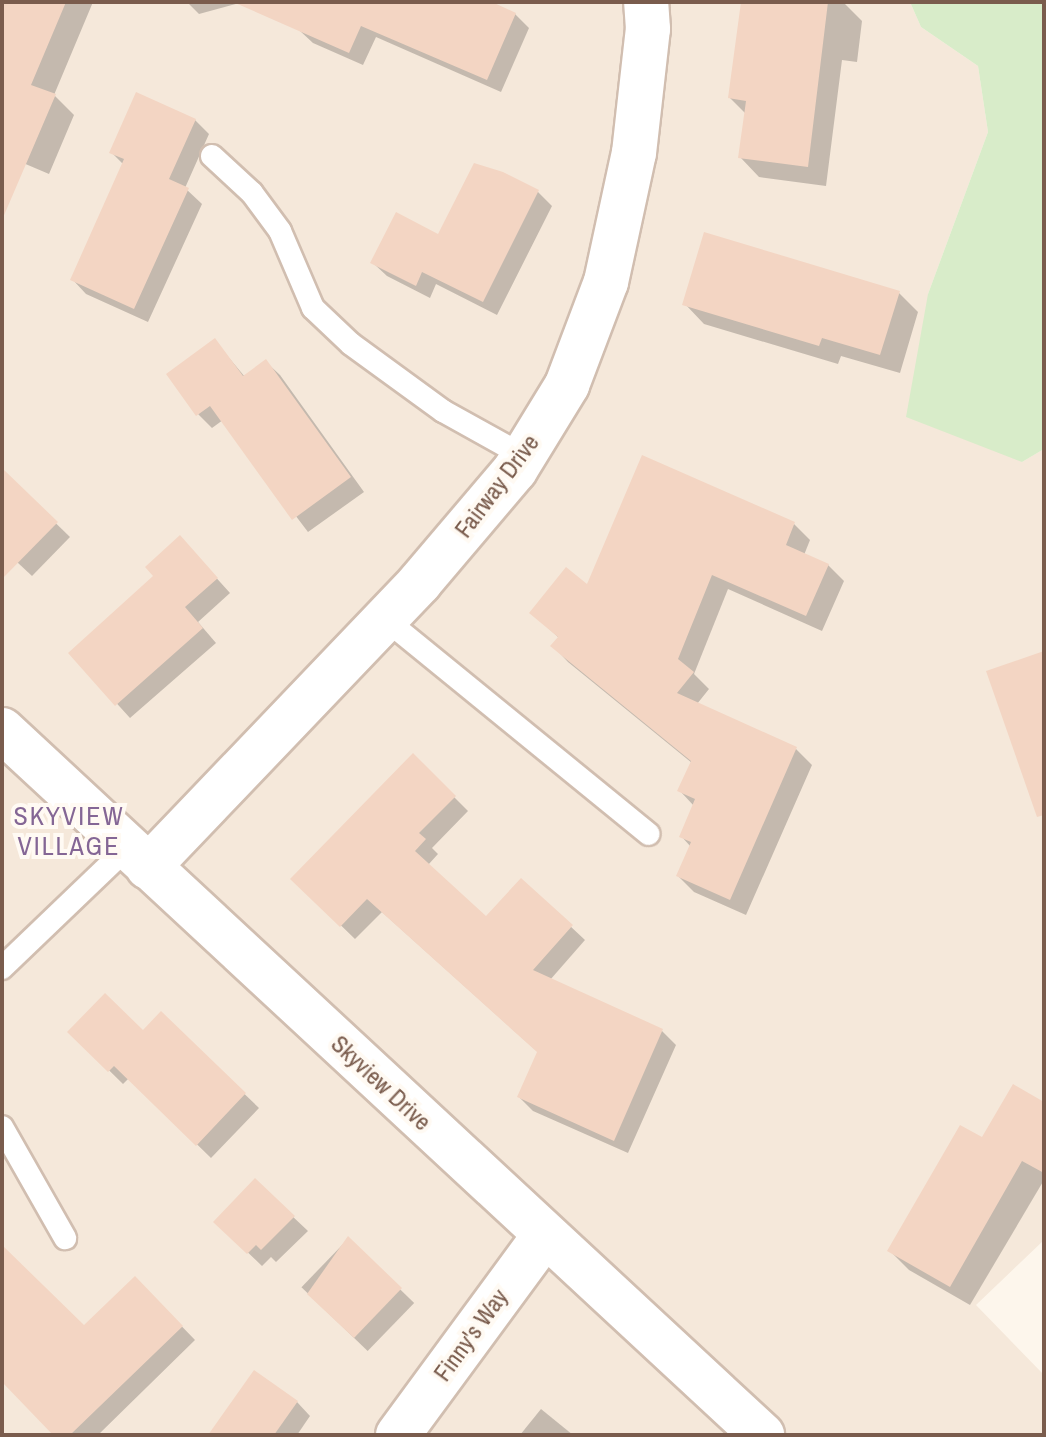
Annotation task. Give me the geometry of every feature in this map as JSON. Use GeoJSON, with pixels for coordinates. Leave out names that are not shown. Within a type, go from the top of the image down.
{"type":"FeatureCollection","features":[{"type":"Feature","properties":{"kind":"street","name":"Fairway Drive"},"geometry":{"type":"LineString","coordinates":[[138,857],[385,619],[524,456],[567,385],[606,282],[634,153],[648,29],[646,2]]}},
{"type":"Feature","properties":{"kind":"street","name":"Skyview Drive"},"geometry":{"type":"LineString","coordinates":[[2,730],[762,1435]]}},
{"type":"Feature","properties":{"kind":"street","name":"Finny's Way"},"geometry":{"type":"LineString","coordinates":[[398,1435],[545,1235]]}},
{"type":"Feature","properties":{"kind":"lane"},"geometry":{"type":"LineString","coordinates":[[212,156],[252,193],[280,231],[313,308],[351,344],[443,411],[524,456]]}},
{"type":"Feature","properties":{"kind":"lane"},"geometry":{"type":"LineString","coordinates":[[385,619],[649,834]]}},
{"type":"Feature","properties":{"kind":"lane"},"geometry":{"type":"LineString","coordinates":[[2,968],[138,857]]}},
{"type":"Feature","properties":{"kind":"lane"},"geometry":{"type":"LineString","coordinates":[[2,1127],[65,1238]]}},
{"type":"Feature","properties":{"kind":"shaded area"},"geometry":{"type":"Polygon","coordinates":[[[2,2],[910,2],[921,27],[978,66],[988,132],[928,294],[1022,462],[1044,449],[1044,1240],[976,1305],[1044,1375],[1044,1435],[2,1435],[2,2]]]}},
{"type":"Feature","properties":{"kind":"green space"},"geometry":{"type":"Polygon","coordinates":[[[910,2],[1044,2],[1044,449],[1022,462],[906,417],[928,294],[988,132],[978,66],[921,27],[910,2]]]}},
{"type":"Feature","properties":{"kind":"building"},"geometry":{"type":"Polygon","coordinates":[[[2,2],[66,2],[31,85],[56,94],[2,220],[2,2]]]}},
{"type":"Feature","properties":{"kind":"building"},"geometry":{"type":"Polygon","coordinates":[[[233,2],[492,2],[516,13],[487,80],[361,26],[349,53],[233,2]]]}},
{"type":"Feature","properties":{"kind":"building"},"geometry":{"type":"Polygon","coordinates":[[[741,2],[828,2],[808,167],[738,158],[746,101],[728,98],[741,2]]]}},
{"type":"Feature","properties":{"kind":"building"},"geometry":{"type":"Polygon","coordinates":[[[136,92],[196,119],[169,179],[189,188],[134,309],[70,280],[124,159],[109,153],[136,92]]]}},
{"type":"Feature","properties":{"kind":"building"},"geometry":{"type":"Polygon","coordinates":[[[474,163],[503,172],[539,190],[483,302],[422,272],[416,286],[370,263],[396,212],[438,234],[474,163]]]}},
{"type":"Feature","properties":{"kind":"building"},"geometry":{"type":"Polygon","coordinates":[[[704,232],[900,291],[880,355],[822,338],[819,346],[682,305],[704,232]]]}},
{"type":"Feature","properties":{"kind":"building"},"geometry":{"type":"Polygon","coordinates":[[[215,338],[243,376],[266,359],[351,477],[292,520],[210,406],[196,416],[166,374],[215,338]]]}},
{"type":"Feature","properties":{"kind":"building"},"geometry":{"type":"Polygon","coordinates":[[[642,455],[795,522],[786,545],[829,564],[806,616],[712,575],[678,659],[694,672],[677,693],[797,747],[730,900],[676,876],[691,842],[679,837],[695,799],[677,791],[691,761],[550,646],[558,637],[529,613],[566,567],[587,584],[642,455]]]}},
{"type":"Feature","properties":{"kind":"building"},"geometry":{"type":"Polygon","coordinates":[[[2,468],[58,522],[2,579],[2,468]]]}},
{"type":"Feature","properties":{"kind":"building"},"geometry":{"type":"Polygon","coordinates":[[[180,535],[218,578],[185,607],[203,628],[115,706],[68,653],[153,576],[145,567],[180,535]]]}},
{"type":"Feature","properties":{"kind":"building"},"geometry":{"type":"Polygon","coordinates":[[[1044,651],[1044,815],[1037,817],[986,671],[1044,651]]]}},
{"type":"Feature","properties":{"kind":"building"},"geometry":{"type":"Polygon","coordinates":[[[413,753],[456,796],[419,833],[426,839],[415,851],[486,916],[521,878],[573,925],[533,970],[663,1029],[614,1141],[517,1097],[537,1052],[367,899],[340,927],[290,879],[413,753]]]}},
{"type":"Feature","properties":{"kind":"building"},"geometry":{"type":"Polygon","coordinates":[[[105,993],[143,1030],[161,1011],[246,1093],[196,1146],[114,1066],[108,1072],[67,1032],[105,993]]]}},
{"type":"Feature","properties":{"kind":"building"},"geometry":{"type":"Polygon","coordinates":[[[1013,1084],[1044,1102],[1044,1173],[1022,1161],[950,1287],[887,1251],[960,1125],[982,1137],[1013,1084]]]}},
{"type":"Feature","properties":{"kind":"building"},"geometry":{"type":"Polygon","coordinates":[[[255,1178],[295,1216],[261,1250],[256,1245],[247,1254],[213,1222],[255,1178]]]}},
{"type":"Feature","properties":{"kind":"building"},"geometry":{"type":"Polygon","coordinates":[[[348,1236],[402,1288],[354,1338],[307,1294],[348,1236]]]}},
{"type":"Feature","properties":{"kind":"building"},"geometry":{"type":"Polygon","coordinates":[[[2,1245],[84,1325],[135,1276],[183,1326],[70,1435],[53,1435],[2,1382],[2,1245]]]}},
{"type":"Feature","properties":{"kind":"building"},"geometry":{"type":"Polygon","coordinates":[[[254,1370],[298,1401],[274,1435],[208,1435],[254,1370]]]}},
{"type":"Feature","properties":{"kind":"district","name":"SKYVIEW VILLAGE"},"geometry":{"type":"Point","coordinates":[69,831]}}]}
